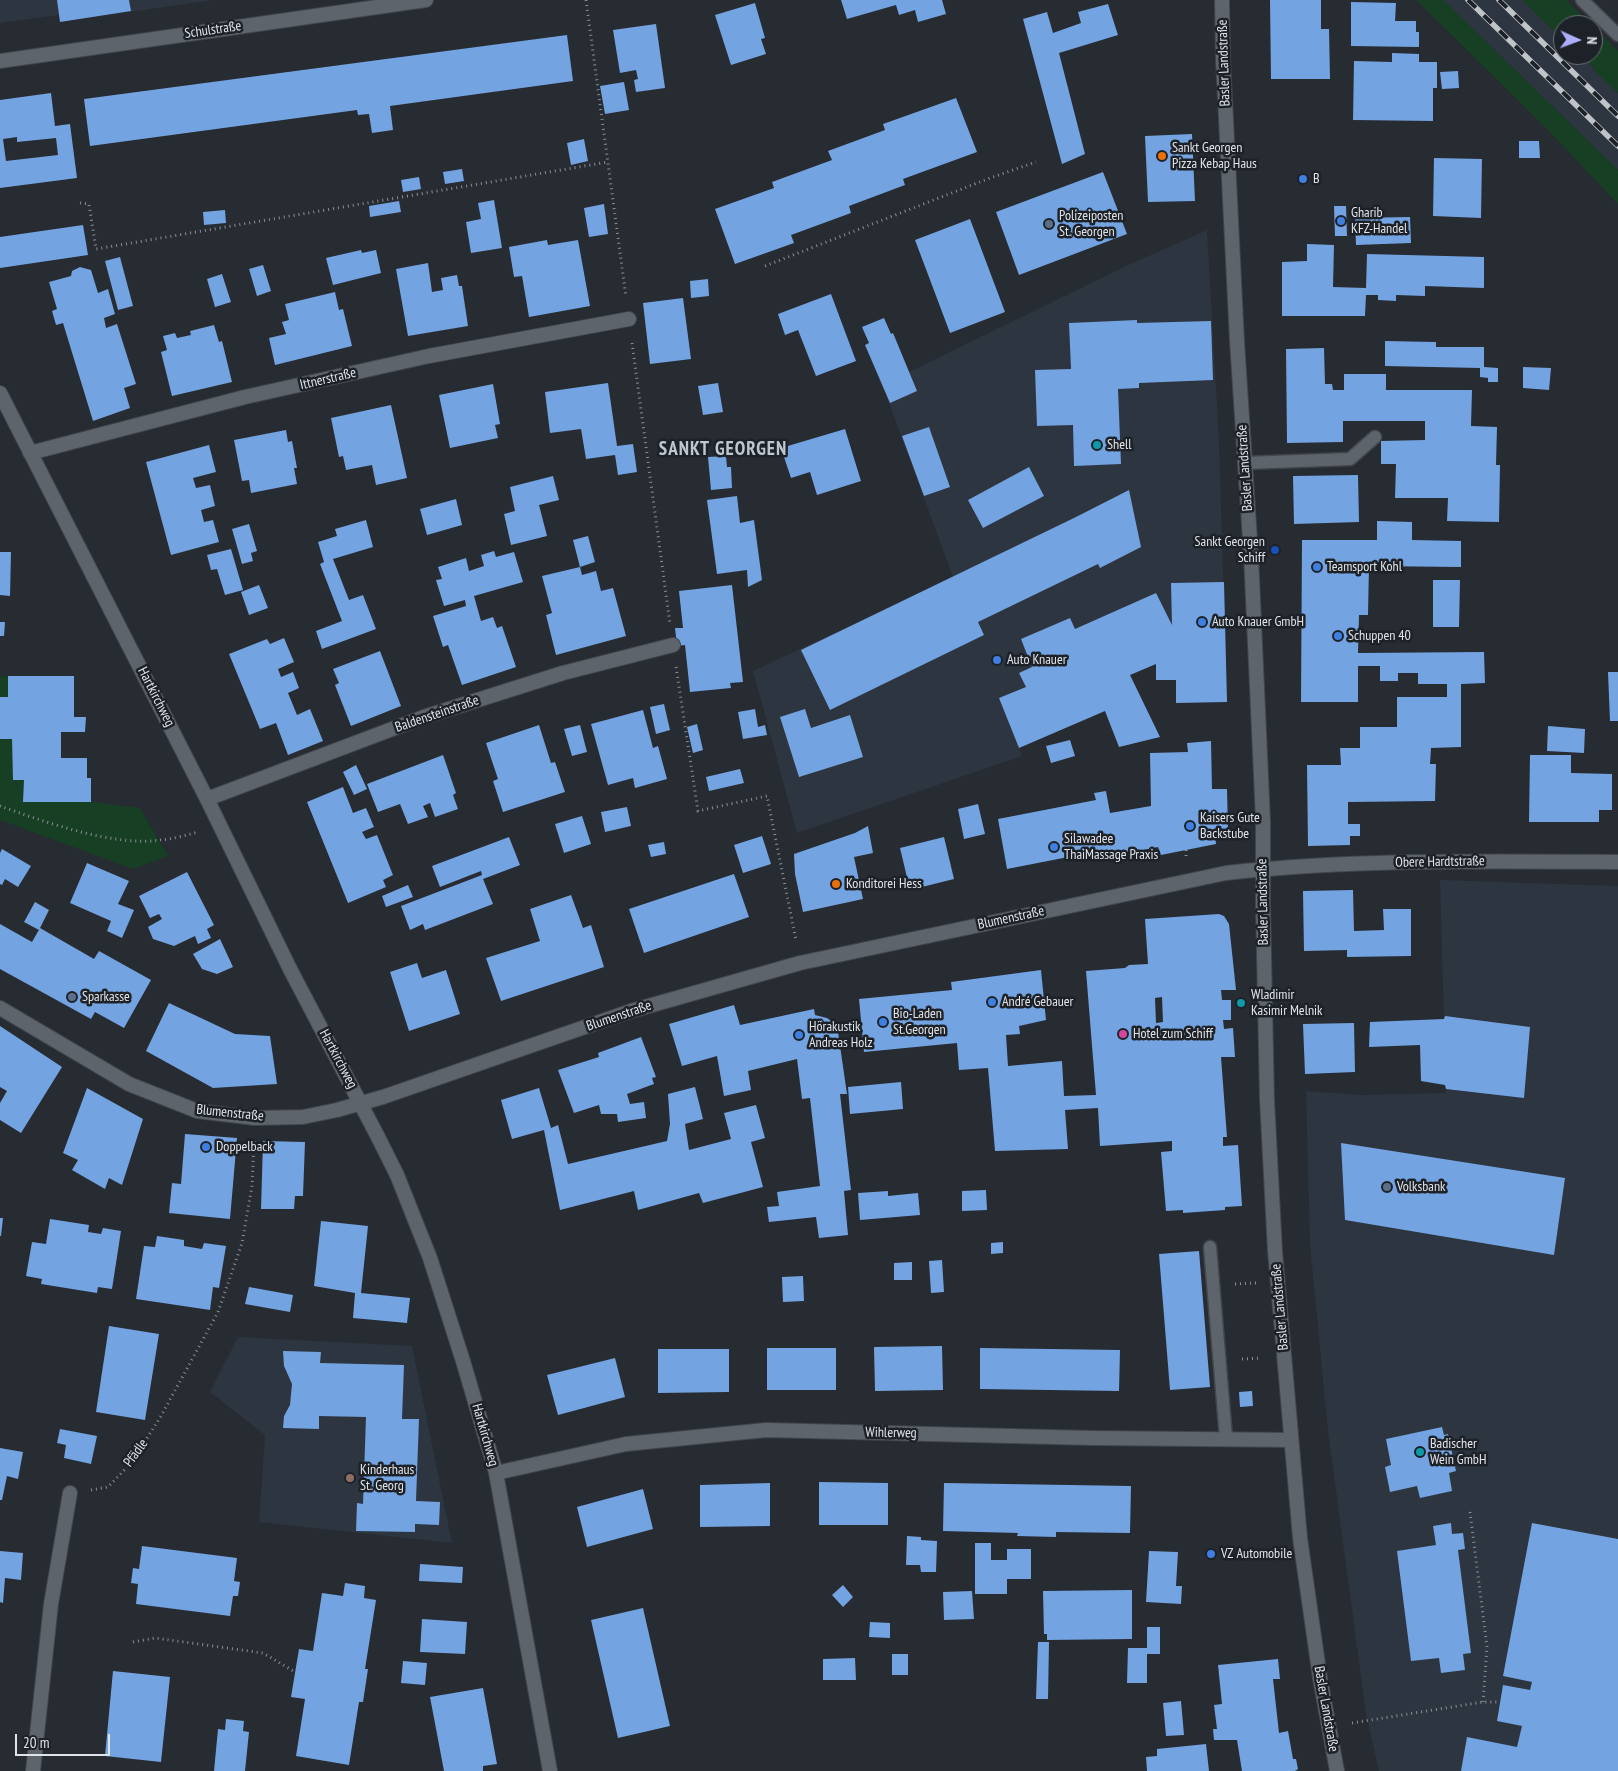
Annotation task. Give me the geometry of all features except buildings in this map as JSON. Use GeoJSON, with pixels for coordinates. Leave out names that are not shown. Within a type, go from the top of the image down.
{"type":"FeatureCollection","features":[{"type":"Feature","properties":{"kind":"street","name":"Schulstraße"},"geometry":{"type":"LineString","coordinates":[[0,61],[426,0]]}},
{"type":"Feature","properties":{"kind":"street","name":"Basler Landstraße"},"geometry":{"type":"LineString","coordinates":[[1222,0],[1236,331],[1252,565],[1263,820],[1267,1100],[1278,1280],[1300,1538],[1320,1678],[1338,1771]]}},
{"type":"Feature","properties":{"kind":"street","name":"Ittnerstraße"},"geometry":{"type":"LineString","coordinates":[[30,453],[245,397],[419,358],[629,319]]}},
{"type":"Feature","properties":{"kind":"street","name":"Hartkirchweg"},"geometry":{"type":"LineString","coordinates":[[0,392],[207,799],[290,969],[361,1103],[396,1174],[430,1258],[496,1473],[550,1771]]}},
{"type":"Feature","properties":{"kind":"street","name":"Baldensteinstraße"},"geometry":{"type":"LineString","coordinates":[[207,799],[424,717],[563,673],[673,645]]}},
{"type":"Feature","properties":{"kind":"street","name":"Obere Hardtstraße"},"geometry":{"type":"LineString","coordinates":[[1263,869],[1434,861],[1618,862]]}},
{"type":"Feature","properties":{"kind":"street","name":"Blumenstraße"},"geometry":{"type":"LineString","coordinates":[[0,1008],[129,1084],[198,1111],[255,1118],[303,1117],[337,1110],[392,1094],[631,1011],[720,984],[800,963],[1207,877],[1263,869]]}},
{"type":"Feature","properties":{"kind":"street","name":"Wihlerweg"},"geometry":{"type":"LineString","coordinates":[[496,1473],[626,1444],[766,1430],[1082,1438],[1291,1440]]}},
{"type":"Feature","properties":{"kind":"street"},"geometry":{"type":"LineString","coordinates":[[33,1771],[51,1604],[70,1493]]}},
{"type":"Feature","properties":{"kind":"lane"},"geometry":{"type":"LineString","coordinates":[[1582,0],[1618,36]]}},
{"type":"Feature","properties":{"kind":"lane"},"geometry":{"type":"LineString","coordinates":[[1245,463],[1350,459],[1375,437]]}},
{"type":"Feature","properties":{"kind":"lane"},"geometry":{"type":"LineString","coordinates":[[1210,1248],[1226,1438]]}},
{"type":"Feature","properties":{"kind":"path"},"geometry":{"type":"LineString","coordinates":[[586,0],[673,645],[698,811],[767,796],[800,963]]}},
{"type":"Feature","properties":{"kind":"path"},"geometry":{"type":"LineString","coordinates":[[80,203],[89,204],[96,249],[608,162]]}},
{"type":"Feature","properties":{"kind":"path"},"geometry":{"type":"LineString","coordinates":[[766,266],[990,178],[1036,162]]}},
{"type":"Feature","properties":{"kind":"path"},"geometry":{"type":"LineString","coordinates":[[0,806],[30,817],[109,838],[138,841],[161,840],[220,826]]}},
{"type":"Feature","properties":{"kind":"path","name":"Pfädle"},"geometry":{"type":"LineString","coordinates":[[70,1493],[108,1488],[132,1462],[161,1416],[218,1312],[242,1243],[252,1186],[255,1118]]}},
{"type":"Feature","properties":{"kind":"path"},"geometry":{"type":"LineString","coordinates":[[1212,1285],[1278,1280]]}},
{"type":"Feature","properties":{"kind":"path"},"geometry":{"type":"LineString","coordinates":[[1219,1362],[1284,1355]]}},
{"type":"Feature","properties":{"kind":"path"},"geometry":{"type":"LineString","coordinates":[[1470,1512],[1487,1647],[1483,1702]]}},
{"type":"Feature","properties":{"kind":"path"},"geometry":{"type":"LineString","coordinates":[[133,1642],[155,1638],[263,1653],[295,1672]]}},
{"type":"Feature","properties":{"kind":"path"},"geometry":{"type":"LineString","coordinates":[[1329,1726],[1483,1702],[1500,1702]]}},
{"type":"Feature","properties":{"kind":"shaded area"},"geometry":{"type":"Polygon","coordinates":[[[0,0],[213,0],[60,22],[59,15],[0,23],[0,0]]]}},
{"type":"Feature","properties":{"kind":"shaded area"},"geometry":{"type":"Polygon","coordinates":[[[1443,0],[1522,0],[1553,30],[1553,65],[1592,65],[1593,69],[1618,93],[1618,170],[1443,0]]]}},
{"type":"Feature","properties":{"kind":"shaded area"},"geometry":{"type":"Polygon","coordinates":[[[1207,230],[1219,441],[1227,702],[1156,664],[1010,726],[1022,756],[797,833],[753,671],[953,577],[882,384],[1126,266],[1207,230]]]}},
{"type":"Feature","properties":{"kind":"shaded area"},"geometry":{"type":"Polygon","coordinates":[[[1440,880],[1618,886],[1618,1771],[1379,1771],[1366,1714],[1328,1431],[1310,1245],[1306,1091],[1362,1095],[1446,1093],[1440,880]]]}},
{"type":"Feature","properties":{"kind":"shaded area","name":"Kinderhaus St. Georg"},"geometry":{"type":"Polygon","coordinates":[[[238,1337],[412,1346],[452,1543],[259,1522],[265,1435],[210,1392],[238,1337]]]}},
{"type":"Feature","properties":{"kind":"green space"},"geometry":{"type":"Polygon","coordinates":[[[1416,0],[1443,0],[1618,170],[1618,204],[1547,129],[1416,0]]]}},
{"type":"Feature","properties":{"kind":"green space"},"geometry":{"type":"Polygon","coordinates":[[[1522,0],[1566,0],[1581,15],[1553,15],[1553,30],[1522,0]]]}},
{"type":"Feature","properties":{"kind":"green space"},"geometry":{"type":"Polygon","coordinates":[[[1603,37],[1618,51],[1618,93],[1593,69],[1592,65],[1603,65],[1603,37]]]}},
{"type":"Feature","properties":{"kind":"green space"},"geometry":{"type":"Polygon","coordinates":[[[8,676],[8,697],[0,697],[0,677],[8,676]]]}},
{"type":"Feature","properties":{"kind":"green space"},"geometry":{"type":"Polygon","coordinates":[[[0,739],[12,739],[13,779],[24,780],[24,802],[91,802],[140,808],[168,856],[133,869],[0,820],[0,739]]]}},
{"type":"Feature","properties":{"kind":"railway"},"geometry":{"type":"LineString","coordinates":[[1468,0],[1618,146]]}},
{"type":"Feature","properties":{"kind":"railway"},"geometry":{"type":"LineString","coordinates":[[1499,0],[1618,116]]}},
{"type":"Feature","properties":{"kind":"place","name":"Sankt Georgen Pizza Kebap Haus"},"geometry":{"type":"Point","coordinates":[1162,156]}},
{"type":"Feature","properties":{"kind":"place","name":"B"},"geometry":{"type":"Point","coordinates":[1303,179]}},
{"type":"Feature","properties":{"kind":"place","name":"Gharib KFZ-Handel"},"geometry":{"type":"Point","coordinates":[1341,221]}},
{"type":"Feature","properties":{"kind":"place","name":"Polizeiposten St. Georgen"},"geometry":{"type":"Point","coordinates":[1049,224]}},
{"type":"Feature","properties":{"kind":"place","name":"Shell"},"geometry":{"type":"Point","coordinates":[1097,445]}},
{"type":"Feature","properties":{"kind":"place","name":"Sankt Georgen Schiff"},"geometry":{"type":"Point","coordinates":[1275,550]}},
{"type":"Feature","properties":{"kind":"place","name":"Teamsport Kohl"},"geometry":{"type":"Point","coordinates":[1317,567]}},
{"type":"Feature","properties":{"kind":"place","name":"Auto Knauer GmbH"},"geometry":{"type":"Point","coordinates":[1202,622]}},
{"type":"Feature","properties":{"kind":"place","name":"Schuppen 40"},"geometry":{"type":"Point","coordinates":[1338,636]}},
{"type":"Feature","properties":{"kind":"place","name":"Auto Knauer"},"geometry":{"type":"Point","coordinates":[997,660]}},
{"type":"Feature","properties":{"kind":"place","name":"Kaisers Gute Backstube"},"geometry":{"type":"Point","coordinates":[1190,826]}},
{"type":"Feature","properties":{"kind":"place","name":"Silawadee ThaiMassage Praxis"},"geometry":{"type":"Point","coordinates":[1054,847]}},
{"type":"Feature","properties":{"kind":"place","name":"Konditorei Hess"},"geometry":{"type":"Point","coordinates":[836,884]}},
{"type":"Feature","properties":{"kind":"place","name":"Sparkasse"},"geometry":{"type":"Point","coordinates":[72,997]}},
{"type":"Feature","properties":{"kind":"place","name":"André Gebauer"},"geometry":{"type":"Point","coordinates":[992,1002]}},
{"type":"Feature","properties":{"kind":"place","name":"Wladimir Kasimir Melnik"},"geometry":{"type":"Point","coordinates":[1241,1003]}},
{"type":"Feature","properties":{"kind":"place","name":"Bio-Laden St.Georgen"},"geometry":{"type":"Point","coordinates":[883,1022]}},
{"type":"Feature","properties":{"kind":"place","name":"Hotel zum Schiff"},"geometry":{"type":"Point","coordinates":[1123,1034]}},
{"type":"Feature","properties":{"kind":"place","name":"Hörakustik Andreas Holz"},"geometry":{"type":"Point","coordinates":[799,1035]}},
{"type":"Feature","properties":{"kind":"place","name":"Doppelback"},"geometry":{"type":"Point","coordinates":[206,1147]}},
{"type":"Feature","properties":{"kind":"place","name":"Volksbank"},"geometry":{"type":"Point","coordinates":[1387,1187]}},
{"type":"Feature","properties":{"kind":"place","name":"Badischer Wein GmbH"},"geometry":{"type":"Point","coordinates":[1420,1452]}},
{"type":"Feature","properties":{"kind":"place","name":"Kinderhaus St. Georg"},"geometry":{"type":"Point","coordinates":[350,1478]}},
{"type":"Feature","properties":{"kind":"place","name":"VZ Automobile"},"geometry":{"type":"Point","coordinates":[1211,1554]}},
{"type":"Feature","properties":{"kind":"district","name":"SANKT GEORGEN"},"geometry":{"type":"Point","coordinates":[723,450]}}]}
